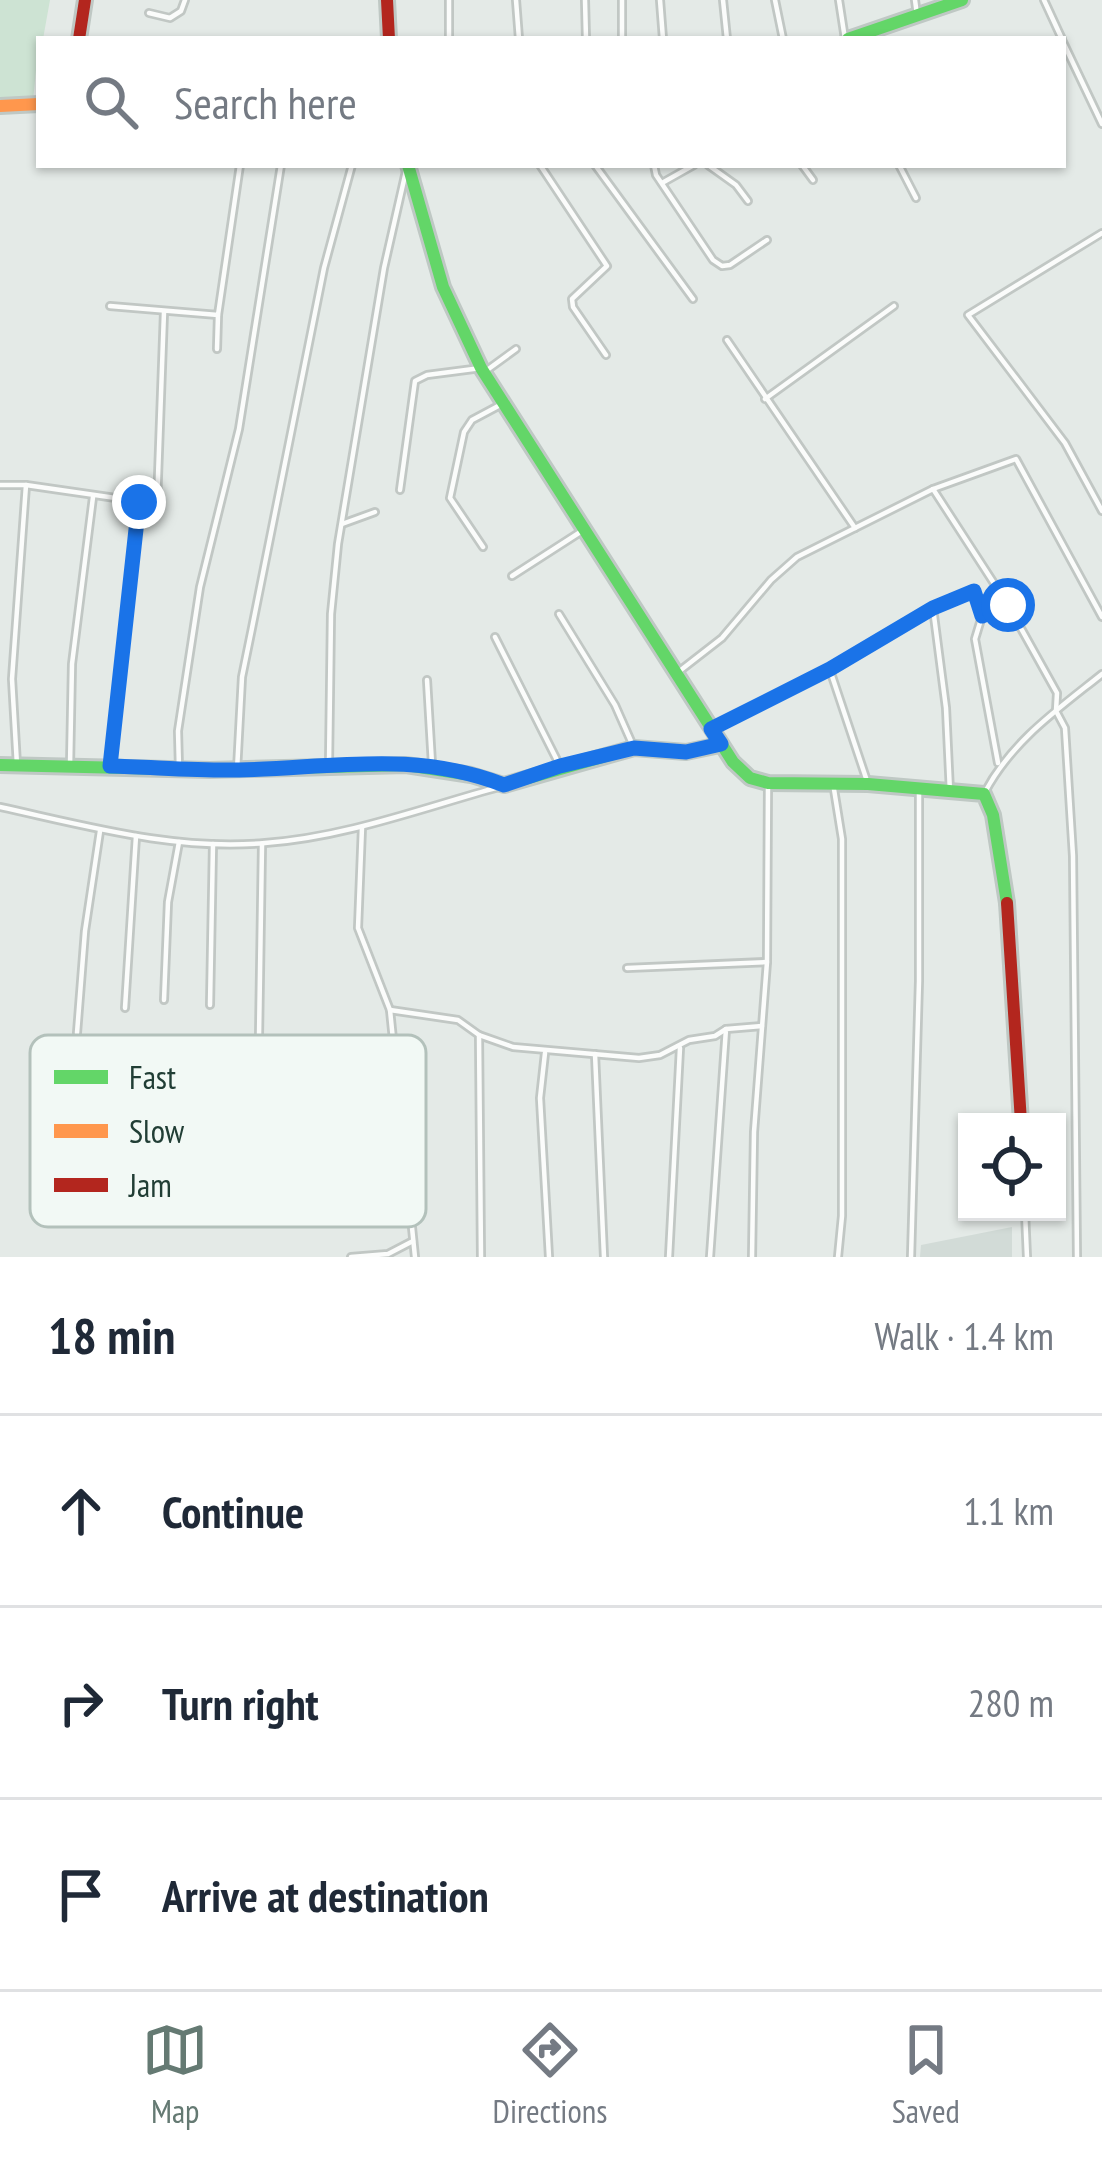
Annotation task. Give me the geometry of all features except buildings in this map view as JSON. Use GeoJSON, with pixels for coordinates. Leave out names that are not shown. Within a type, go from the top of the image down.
{"type":"FeatureCollection","features":[{"type":"Feature","properties":{"kind":"street"},"geometry":{"type":"LineString","coordinates":[[79,36],[85,0]]}},
{"type":"Feature","properties":{"kind":"street"},"geometry":{"type":"LineString","coordinates":[[148,13],[170,18],[181,11],[185,0]]}},
{"type":"Feature","properties":{"kind":"street"},"geometry":{"type":"LineString","coordinates":[[387,0],[389,36]]}},
{"type":"Feature","properties":{"kind":"street"},"geometry":{"type":"LineString","coordinates":[[449,0],[449,36]]}},
{"type":"Feature","properties":{"kind":"street"},"geometry":{"type":"LineString","coordinates":[[516,0],[519,36]]}},
{"type":"Feature","properties":{"kind":"street"},"geometry":{"type":"LineString","coordinates":[[585,0],[586,36]]}},
{"type":"Feature","properties":{"kind":"street"},"geometry":{"type":"LineString","coordinates":[[622,0],[622,36]]}},
{"type":"Feature","properties":{"kind":"street"},"geometry":{"type":"LineString","coordinates":[[660,0],[663,36]]}},
{"type":"Feature","properties":{"kind":"street"},"geometry":{"type":"LineString","coordinates":[[723,0],[727,36]]}},
{"type":"Feature","properties":{"kind":"street"},"geometry":{"type":"LineString","coordinates":[[775,0],[782,36]]}},
{"type":"Feature","properties":{"kind":"street"},"geometry":{"type":"LineString","coordinates":[[839,0],[846,36]]}},
{"type":"Feature","properties":{"kind":"street"},"geometry":{"type":"LineString","coordinates":[[853,36],[916,7],[962,0]]}},
{"type":"Feature","properties":{"kind":"street"},"geometry":{"type":"LineString","coordinates":[[1044,0],[1060,36]]}},
{"type":"Feature","properties":{"kind":"street"},"geometry":{"type":"LineString","coordinates":[[1066,48],[1102,124]]}},
{"type":"Feature","properties":{"kind":"street"},"geometry":{"type":"LineString","coordinates":[[0,106],[36,107]]}},
{"type":"Feature","properties":{"kind":"street"},"geometry":{"type":"LineString","coordinates":[[217,349],[240,168]]}},
{"type":"Feature","properties":{"kind":"street"},"geometry":{"type":"LineString","coordinates":[[179,768],[178,731],[200,587],[239,429],[281,168]]}},
{"type":"Feature","properties":{"kind":"street"},"geometry":{"type":"LineString","coordinates":[[237,770],[242,677],[251,628],[324,268],[351,168]]}},
{"type":"Feature","properties":{"kind":"street"},"geometry":{"type":"LineString","coordinates":[[329,764],[331,614],[342,524],[384,268],[407,168]]}},
{"type":"Feature","properties":{"kind":"street"},"geometry":{"type":"LineString","coordinates":[[409,168],[443,287],[482,370],[742,772],[768,783],[868,784],[984,794]]}},
{"type":"Feature","properties":{"kind":"street"},"geometry":{"type":"LineString","coordinates":[[542,168],[607,266],[572,299],[606,355]]}},
{"type":"Feature","properties":{"kind":"street"},"geometry":{"type":"LineString","coordinates":[[597,168],[693,299]]}},
{"type":"Feature","properties":{"kind":"street"},"geometry":{"type":"LineString","coordinates":[[655,168],[713,260],[722,266],[767,240]]}},
{"type":"Feature","properties":{"kind":"street"},"geometry":{"type":"LineString","coordinates":[[662,183],[689,168]]}},
{"type":"Feature","properties":{"kind":"street"},"geometry":{"type":"LineString","coordinates":[[712,168],[736,185],[748,201]]}},
{"type":"Feature","properties":{"kind":"street"},"geometry":{"type":"LineString","coordinates":[[804,168],[813,180]]}},
{"type":"Feature","properties":{"kind":"street"},"geometry":{"type":"LineString","coordinates":[[901,168],[916,198]]}},
{"type":"Feature","properties":{"kind":"street"},"geometry":{"type":"LineString","coordinates":[[1102,233],[968,315],[1065,443],[1102,511]]}},
{"type":"Feature","properties":{"kind":"street"},"geometry":{"type":"LineString","coordinates":[[110,306],[218,315]]}},
{"type":"Feature","properties":{"kind":"street"},"geometry":{"type":"LineString","coordinates":[[765,399],[894,306]]}},
{"type":"Feature","properties":{"kind":"street"},"geometry":{"type":"LineString","coordinates":[[0,485],[157,504],[164,312]]}},
{"type":"Feature","properties":{"kind":"street"},"geometry":{"type":"LineString","coordinates":[[727,340],[855,528]]}},
{"type":"Feature","properties":{"kind":"street"},"geometry":{"type":"LineString","coordinates":[[400,490],[415,381],[427,375],[482,370],[516,349]]}},
{"type":"Feature","properties":{"kind":"street"},"geometry":{"type":"LineString","coordinates":[[483,548],[450,498],[464,432],[472,420],[502,404]]}},
{"type":"Feature","properties":{"kind":"street"},"geometry":{"type":"LineString","coordinates":[[675,675],[722,638],[797,557],[933,489],[1016,459],[1102,617]]}},
{"type":"Feature","properties":{"kind":"street"},"geometry":{"type":"LineString","coordinates":[[17,765],[12,679],[26,485]]}},
{"type":"Feature","properties":{"kind":"street"},"geometry":{"type":"LineString","coordinates":[[933,489],[1008,605],[1057,693],[1056,711],[1065,728],[1073,856],[1076,1257]]}},
{"type":"Feature","properties":{"kind":"street"},"geometry":{"type":"LineString","coordinates":[[70,766],[72,664],[93,497]]}},
{"type":"Feature","properties":{"kind":"street"},"geometry":{"type":"LineString","coordinates":[[110,766],[139,502]]}},
{"type":"Feature","properties":{"kind":"street"},"geometry":{"type":"LineString","coordinates":[[342,524],[374,512]]}},
{"type":"Feature","properties":{"kind":"street"},"geometry":{"type":"LineString","coordinates":[[512,576],[585,529]]}},
{"type":"Feature","properties":{"kind":"street"},"geometry":{"type":"LineString","coordinates":[[711,729],[830,669],[933,608],[974,591],[982,616],[976,639],[998,766]]}},
{"type":"Feature","properties":{"kind":"street"},"geometry":{"type":"LineString","coordinates":[[982,616],[1008,605]]}},
{"type":"Feature","properties":{"kind":"street"},"geometry":{"type":"LineString","coordinates":[[933,608],[946,708],[950,792]]}},
{"type":"Feature","properties":{"kind":"street"},"geometry":{"type":"LineString","coordinates":[[559,614],[615,705],[634,748]]}},
{"type":"Feature","properties":{"kind":"street"},"geometry":{"type":"LineString","coordinates":[[495,638],[560,766]]}},
{"type":"Feature","properties":{"kind":"street"},"geometry":{"type":"LineString","coordinates":[[830,669],[868,784]]}},
{"type":"Feature","properties":{"kind":"street"},"geometry":{"type":"LineString","coordinates":[[1021,1113],[1012,931],[993,815],[984,794],[998,766],[1021,740],[1102,674]]}},
{"type":"Feature","properties":{"kind":"street"},"geometry":{"type":"LineString","coordinates":[[427,680],[432,764]]}},
{"type":"Feature","properties":{"kind":"street"},"geometry":{"type":"LineString","coordinates":[[0,807],[136,836],[262,844],[362,827],[634,748],[686,752],[721,744]]}},
{"type":"Feature","properties":{"kind":"street"},"geometry":{"type":"LineString","coordinates":[[0,765],[237,770],[432,764],[504,785]]}},
{"type":"Feature","properties":{"kind":"street"},"geometry":{"type":"LineString","coordinates":[[752,1257],[754,1132],[767,962],[768,783]]}},
{"type":"Feature","properties":{"kind":"street"},"geometry":{"type":"LineString","coordinates":[[833,783],[842,839],[842,1216],[838,1257]]}},
{"type":"Feature","properties":{"kind":"street"},"geometry":{"type":"LineString","coordinates":[[911,1257],[920,981],[919,790]]}},
{"type":"Feature","properties":{"kind":"street"},"geometry":{"type":"LineString","coordinates":[[362,827],[358,928],[390,1010],[392,1035]]}},
{"type":"Feature","properties":{"kind":"street"},"geometry":{"type":"LineString","coordinates":[[77,1033],[100,830]]}},
{"type":"Feature","properties":{"kind":"street"},"geometry":{"type":"LineString","coordinates":[[125,1008],[136,836]]}},
{"type":"Feature","properties":{"kind":"street"},"geometry":{"type":"LineString","coordinates":[[164,1000],[168,902],[179,842]]}},
{"type":"Feature","properties":{"kind":"street"},"geometry":{"type":"LineString","coordinates":[[210,1005],[213,844]]}},
{"type":"Feature","properties":{"kind":"street"},"geometry":{"type":"LineString","coordinates":[[259,1035],[262,844]]}},
{"type":"Feature","properties":{"kind":"street"},"geometry":{"type":"LineString","coordinates":[[627,968],[767,962]]}},
{"type":"Feature","properties":{"kind":"street"},"geometry":{"type":"LineString","coordinates":[[390,1010],[458,1020],[479,1035],[513,1047],[639,1058],[727,1029],[763,1025]]}},
{"type":"Feature","properties":{"kind":"street"},"geometry":{"type":"LineString","coordinates":[[710,1257],[727,1029]]}},
{"type":"Feature","properties":{"kind":"street"},"geometry":{"type":"LineString","coordinates":[[479,1035],[481,1257]]}},
{"type":"Feature","properties":{"kind":"street"},"geometry":{"type":"LineString","coordinates":[[669,1257],[680,1048]]}},
{"type":"Feature","properties":{"kind":"street"},"geometry":{"type":"LineString","coordinates":[[545,1051],[540,1098],[548,1257]]}},
{"type":"Feature","properties":{"kind":"street"},"geometry":{"type":"LineString","coordinates":[[595,1054],[604,1257]]}},
{"type":"Feature","properties":{"kind":"street"},"geometry":{"type":"LineString","coordinates":[[1025,1221],[1027,1257]]}},
{"type":"Feature","properties":{"kind":"street"},"geometry":{"type":"LineString","coordinates":[[412,1227],[416,1257]]}},
{"type":"Feature","properties":{"kind":"street"},"geometry":{"type":"LineString","coordinates":[[354,1257],[388,1254],[413,1241]]}},
{"type":"Feature","properties":{"kind":"shaded area"},"geometry":{"type":"Polygon","coordinates":[[[1012,1227],[1012,1257],[920,1257],[921,1245],[1012,1227]]]}},
{"type":"Feature","properties":{"kind":"green space"},"geometry":{"type":"Polygon","coordinates":[[[0,0],[50,0],[44,36],[36,36],[33,101],[0,99],[0,0]]]}},
{"type":"Feature","properties":{"kind":"traffic: fast"},"geometry":{"type":"LineString","coordinates":[[857,36],[962,0]]}},
{"type":"Feature","properties":{"kind":"traffic: fast"},"geometry":{"type":"LineString","coordinates":[[409,168],[443,287],[481,368],[733,762],[750,778],[768,783],[868,784],[984,794],[993,815],[1007,903]]}},
{"type":"Feature","properties":{"kind":"traffic: fast"},"geometry":{"type":"LineString","coordinates":[[0,765],[210,770],[406,765],[504,785],[634,748],[686,752],[720,745]]}},
{"type":"Feature","properties":{"kind":"traffic: slow"},"geometry":{"type":"LineString","coordinates":[[0,106],[36,104]]}},
{"type":"Feature","properties":{"kind":"traffic: jam"},"geometry":{"type":"LineString","coordinates":[[79,36],[85,0]]}},
{"type":"Feature","properties":{"kind":"traffic: jam"},"geometry":{"type":"LineString","coordinates":[[387,0],[389,36]]}},
{"type":"Feature","properties":{"kind":"traffic: jam"},"geometry":{"type":"LineString","coordinates":[[1007,903],[1020,1113]]}},
{"type":"Feature","properties":{"kind":"route"},"geometry":{"type":"LineString","coordinates":[[139,502],[110,766],[237,770],[432,764],[504,785],[634,748],[686,752],[721,744],[711,729],[830,669],[933,608],[974,591],[982,616],[1008,605]]}}]}
